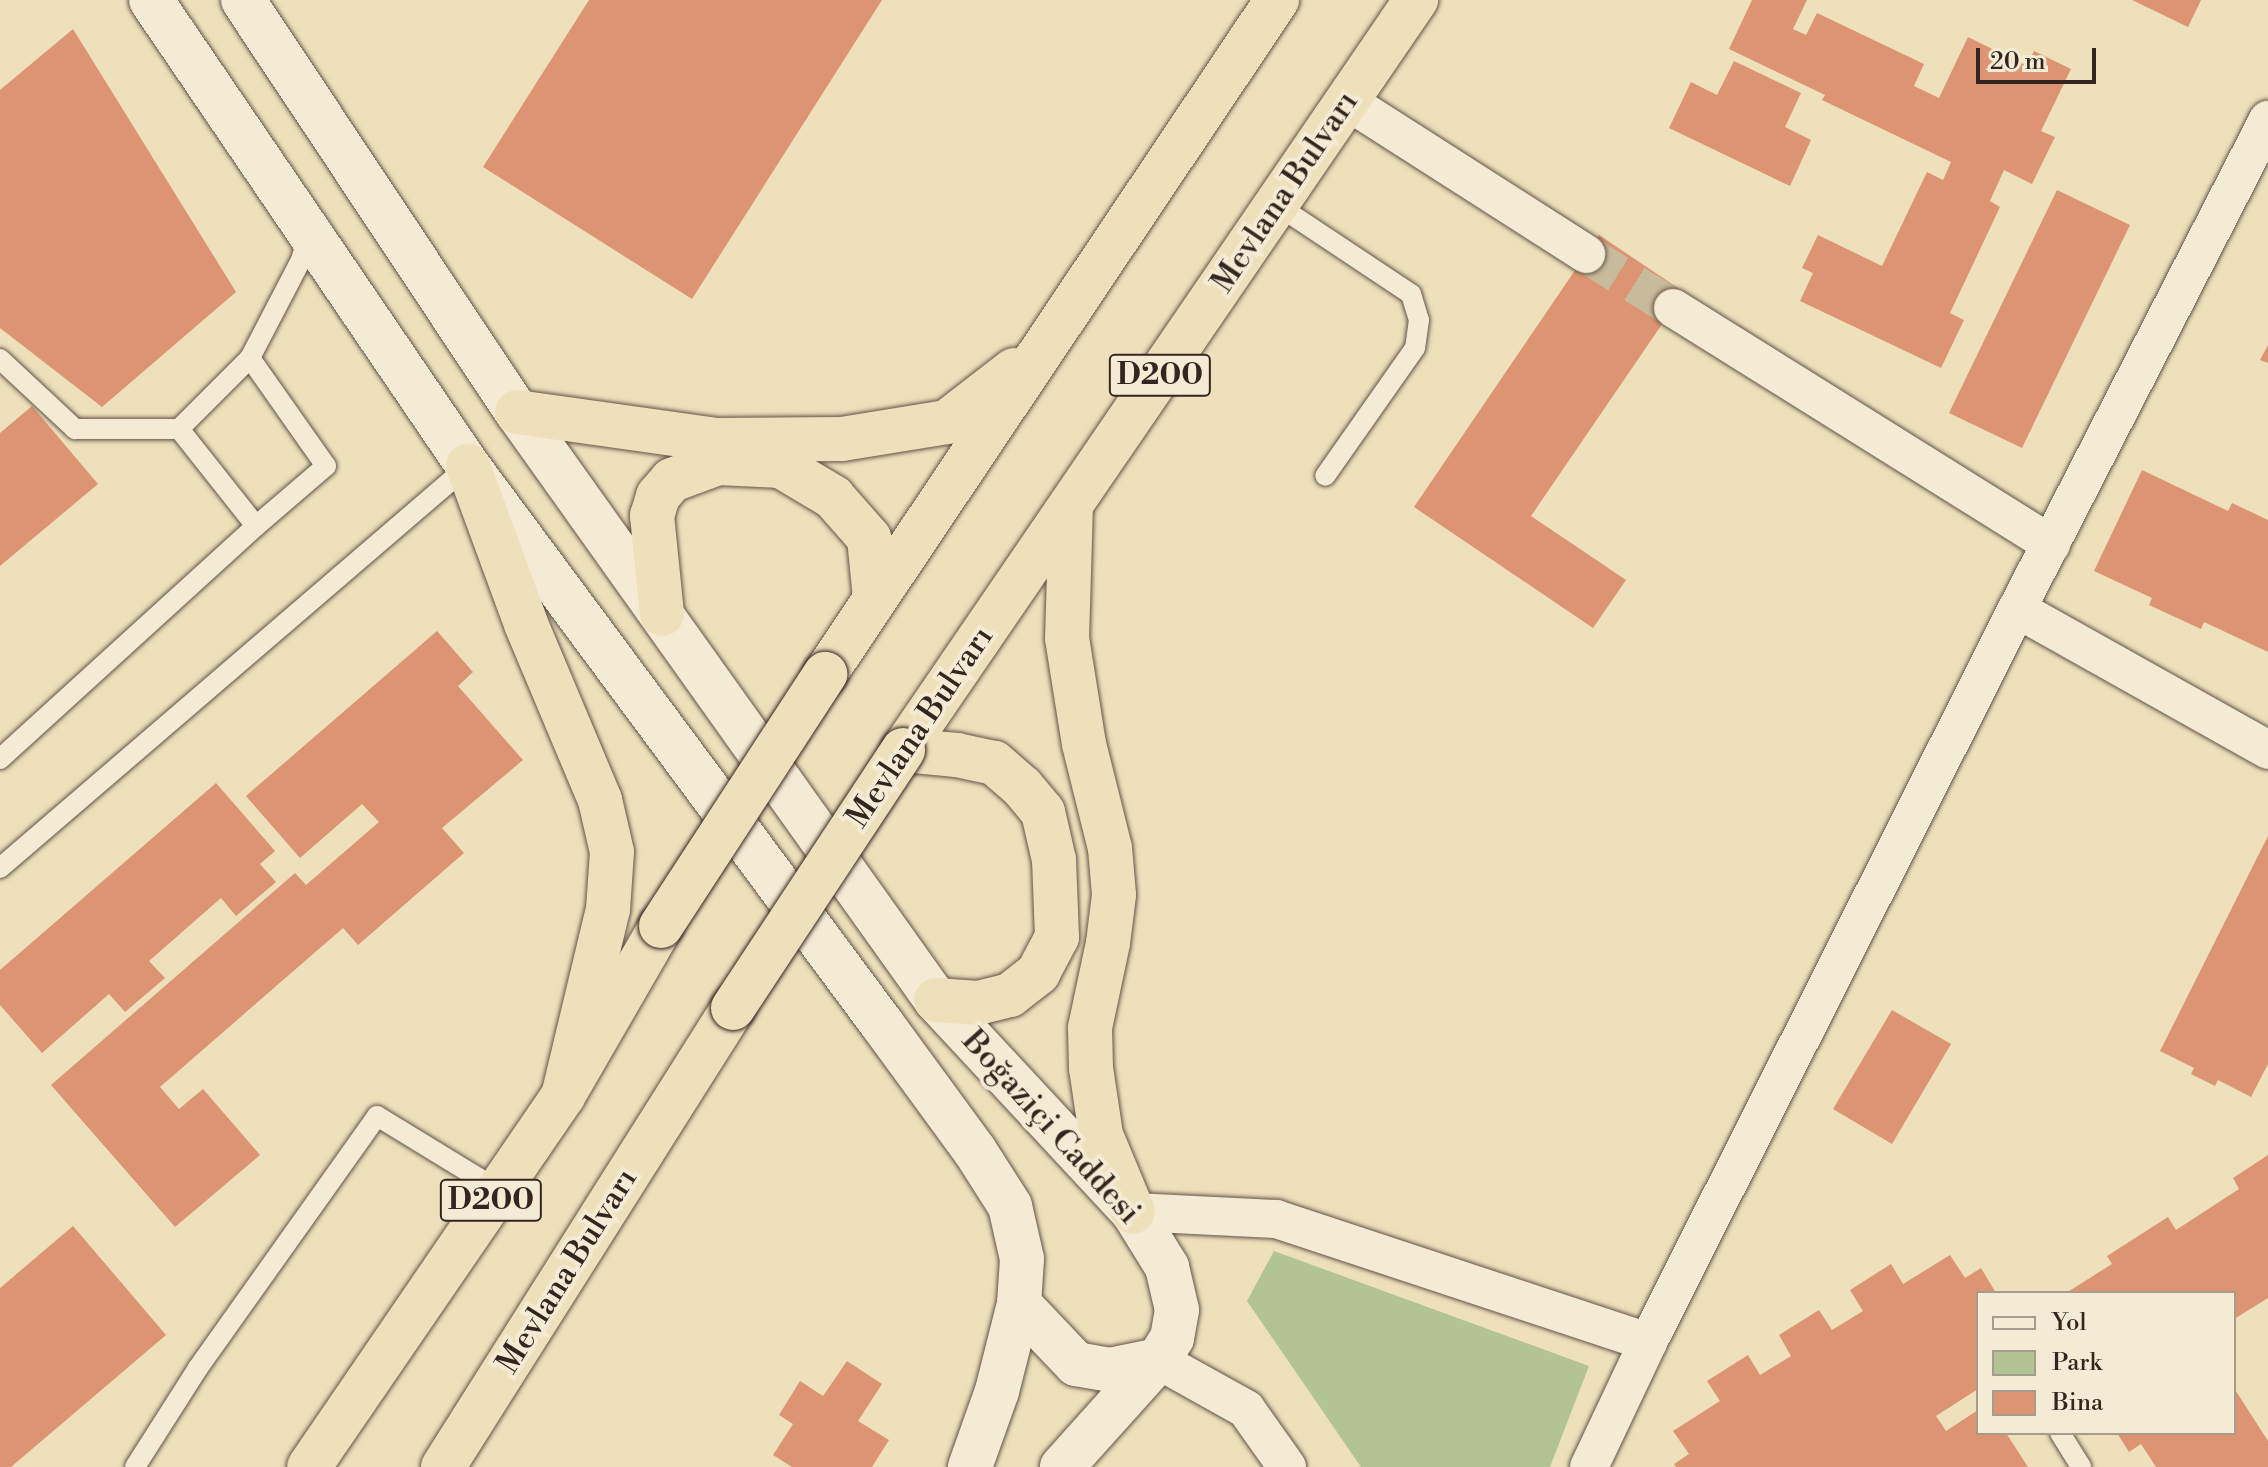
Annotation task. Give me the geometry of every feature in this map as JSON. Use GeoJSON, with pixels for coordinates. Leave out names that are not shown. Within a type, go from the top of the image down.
{"type":"FeatureCollection","features":[{"type":"Feature","properties":{"kind":"highway","name":"D200"},"geometry":{"type":"LineString","coordinates":[[309,1467],[563,1096],[661,926],[825,674],[1277,0]]}},
{"type":"Feature","properties":{"kind":"highway","name":"Mevlana Bulvarı"},"geometry":{"type":"LineString","coordinates":[[443,1467],[733,1008],[903,750],[1416,0]]}},
{"type":"Feature","properties":{"kind":"highway"},"geometry":{"type":"LineString","coordinates":[[517,412],[715,440],[842,439],[947,422],[1045,347]]}},
{"type":"Feature","properties":{"kind":"highway"},"geometry":{"type":"LineString","coordinates":[[662,614],[652,516],[658,496],[672,480],[718,463],[781,466],[833,497],[869,538],[875,598]]}},
{"type":"Feature","properties":{"kind":"highway"},"geometry":{"type":"LineString","coordinates":[[468,466],[526,624],[600,800],[612,852],[608,909],[563,1096]]}},
{"type":"Feature","properties":{"kind":"highway"},"geometry":{"type":"LineString","coordinates":[[1071,505],[1067,638],[1084,744],[1110,848],[1114,895],[1108,943],[1090,1028],[1091,1068],[1101,1135],[1133,1212]]}},
{"type":"Feature","properties":{"kind":"highway"},"geometry":{"type":"LineString","coordinates":[[903,750],[957,755],[994,763],[1022,787],[1043,812],[1054,860],[1057,937],[1038,973],[1010,995],[978,1003],[936,1000]]}},
{"type":"Feature","properties":{"kind":"main road","name":"Boğaziçi Caddesi"},"geometry":{"type":"LineString","coordinates":[[151,0],[468,466],[975,1151],[1010,1206],[1022,1259],[1019,1304],[997,1391],[970,1467]]}},
{"type":"Feature","properties":{"kind":"main road","name":"Boğaziçi Caddesi"},"geometry":{"type":"LineString","coordinates":[[243,0],[517,412],[936,1000],[1133,1212],[1167,1267],[1177,1310],[1172,1338],[1158,1360],[1062,1467]]}},
{"type":"Feature","properties":{"kind":"main road"},"geometry":{"type":"LineString","coordinates":[[1019,1304],[1076,1364],[1109,1370],[1158,1360]]}},
{"type":"Feature","properties":{"kind":"street"},"geometry":{"type":"LineString","coordinates":[[1347,101],[1586,254]]}},
{"type":"Feature","properties":{"kind":"street"},"geometry":{"type":"LineString","coordinates":[[1589,1467],[1648,1342],[2017,609],[2268,120]]}},
{"type":"Feature","properties":{"kind":"street"},"geometry":{"type":"LineString","coordinates":[[1673,308],[2051,544]]}},
{"type":"Feature","properties":{"kind":"street"},"geometry":{"type":"LineString","coordinates":[[2017,609],[2268,750]]}},
{"type":"Feature","properties":{"kind":"street"},"geometry":{"type":"LineString","coordinates":[[1133,1212],[1276,1219],[1648,1342]]}},
{"type":"Feature","properties":{"kind":"street"},"geometry":{"type":"LineString","coordinates":[[1158,1360],[1246,1409],[1287,1467]]}},
{"type":"Feature","properties":{"kind":"lane"},"geometry":{"type":"LineString","coordinates":[[1277,205],[1411,294],[1419,320],[1415,348],[1325,476]]}},
{"type":"Feature","properties":{"kind":"lane"},"geometry":{"type":"LineString","coordinates":[[0,359],[75,429],[179,429],[250,358],[301,260],[309,233]]}},
{"type":"Feature","properties":{"kind":"lane"},"geometry":{"type":"LineString","coordinates":[[0,759],[326,466],[250,358]]}},
{"type":"Feature","properties":{"kind":"lane"},"geometry":{"type":"LineString","coordinates":[[179,429],[256,526]]}},
{"type":"Feature","properties":{"kind":"lane"},"geometry":{"type":"LineString","coordinates":[[0,868],[468,466]]}},
{"type":"Feature","properties":{"kind":"lane"},"geometry":{"type":"LineString","coordinates":[[135,1467],[198,1368],[377,1116],[498,1190]]}},
{"type":"Feature","properties":{"kind":"lane"},"geometry":{"type":"LineString","coordinates":[[2061,1435],[2081,1467]]}},
{"type":"Feature","properties":{"kind":"green space"},"geometry":{"type":"Polygon","coordinates":[[[1274,1251],[1589,1366],[1550,1467],[1361,1467],[1247,1301],[1274,1251]]]}},
{"type":"Feature","properties":{"kind":"building"},"geometry":{"type":"Polygon","coordinates":[[[589,0],[882,0],[692,299],[483,167],[589,0]]]}},
{"type":"Feature","properties":{"kind":"building"},"geometry":{"type":"Polygon","coordinates":[[[1752,0],[1807,0],[1793,29],[1806,35],[1817,13],[1924,64],[1914,86],[1939,98],[1968,37],[2027,66],[2034,51],[2071,69],[2041,131],[2055,137],[2032,184],[2004,170],[1990,201],[2000,207],[1950,313],[1964,320],[1941,368],[1800,301],[1813,273],[1802,268],[1818,235],[1882,266],[1927,172],[1943,180],[1951,162],[1822,100],[1825,95],[1729,49],[1752,0]]]}},
{"type":"Feature","properties":{"kind":"building"},"geometry":{"type":"Polygon","coordinates":[[[2132,0],[2201,0],[2188,27],[2132,0]]]}},
{"type":"Feature","properties":{"kind":"building"},"geometry":{"type":"Polygon","coordinates":[[[73,29],[236,292],[102,407],[0,328],[0,90],[73,29]]]}},
{"type":"Feature","properties":{"kind":"building"},"geometry":{"type":"Polygon","coordinates":[[[1734,61],[1801,93],[1785,127],[1811,140],[1790,186],[1669,128],[1691,82],[1717,95],[1734,61]]]}},
{"type":"Feature","properties":{"kind":"building"},"geometry":{"type":"Polygon","coordinates":[[[2057,190],[2130,225],[2022,448],[1949,413],[2057,190]]]}},
{"type":"Feature","properties":{"kind":"building"},"geometry":{"type":"Polygon","coordinates":[[[1599,235],[1684,292],[1531,516],[1626,580],[1593,628],[1414,507],[1599,235]]]}},
{"type":"Feature","properties":{"kind":"building"},"geometry":{"type":"Polygon","coordinates":[[[2268,345],[2268,363],[2260,360],[2268,345]]]}},
{"type":"Feature","properties":{"kind":"building"},"geometry":{"type":"Polygon","coordinates":[[[32,406],[98,484],[0,566],[0,433],[32,406]]]}},
{"type":"Feature","properties":{"kind":"building"},"geometry":{"type":"Polygon","coordinates":[[[2142,470],[2228,511],[2232,503],[2268,520],[2268,652],[2204,622],[2201,629],[2149,605],[2152,598],[2094,571],[2142,470]]]}},
{"type":"Feature","properties":{"kind":"building"},"geometry":{"type":"Polygon","coordinates":[[[437,631],[473,672],[458,686],[523,760],[442,828],[464,853],[358,945],[343,928],[160,1087],[179,1109],[203,1089],[260,1155],[175,1227],[51,1085],[295,873],[306,885],[379,822],[362,804],[300,858],[246,796],[437,631]]]}},
{"type":"Feature","properties":{"kind":"building"},"geometry":{"type":"Polygon","coordinates":[[[216,783],[275,851],[260,864],[276,882],[236,916],[221,898],[149,961],[165,978],[125,1012],[109,994],[42,1053],[0,1005],[0,970],[216,783]]]}},
{"type":"Feature","properties":{"kind":"building"},"geometry":{"type":"Polygon","coordinates":[[[2268,836],[2268,1064],[2251,1097],[2218,1080],[2215,1086],[2191,1074],[2194,1068],[2160,1051],[2268,836]]]}},
{"type":"Feature","properties":{"kind":"building"},"geometry":{"type":"Polygon","coordinates":[[[1892,1010],[1951,1044],[1892,1144],[1833,1109],[1892,1010]]]}},
{"type":"Feature","properties":{"kind":"building"},"geometry":{"type":"Polygon","coordinates":[[[2268,1155],[2268,1298],[2236,1318],[2236,1291],[2069,1291],[2112,1264],[2107,1256],[2168,1217],[2176,1230],[2239,1189],[2233,1178],[2268,1155]]]}},
{"type":"Feature","properties":{"kind":"building"},"geometry":{"type":"Polygon","coordinates":[[[73,1226],[166,1335],[11,1467],[0,1467],[0,1288],[73,1226]]]}},
{"type":"Feature","properties":{"kind":"building"},"geometry":{"type":"Polygon","coordinates":[[[1950,1255],[1965,1278],[1981,1268],[1995,1291],[1976,1291],[1976,1390],[1936,1416],[1946,1431],[1976,1411],[1976,1435],[2007,1435],[2028,1467],[1676,1467],[1674,1464],[1689,1454],[1673,1431],[1720,1401],[1707,1381],[1748,1355],[1760,1375],[1791,1356],[1779,1335],[1819,1310],[1832,1330],[1863,1311],[1850,1290],[1891,1264],[1903,1284],[1950,1255]]]}},
{"type":"Feature","properties":{"kind":"building"},"geometry":{"type":"Polygon","coordinates":[[[847,1361],[882,1384],[858,1421],[889,1440],[872,1467],[792,1467],[773,1455],[793,1424],[779,1415],[800,1381],[823,1396],[847,1361]]]}},
{"type":"Feature","properties":{"kind":"building"},"geometry":{"type":"Polygon","coordinates":[[[2236,1391],[2268,1441],[2268,1467],[2156,1467],[2141,1444],[2129,1452],[2118,1435],[2236,1435],[2236,1391]]]}},
{"type":"Feature","properties":{"kind":"tunnel"},"geometry":{"type":"LineString","coordinates":[[1586,254],[1673,308]]}}]}
